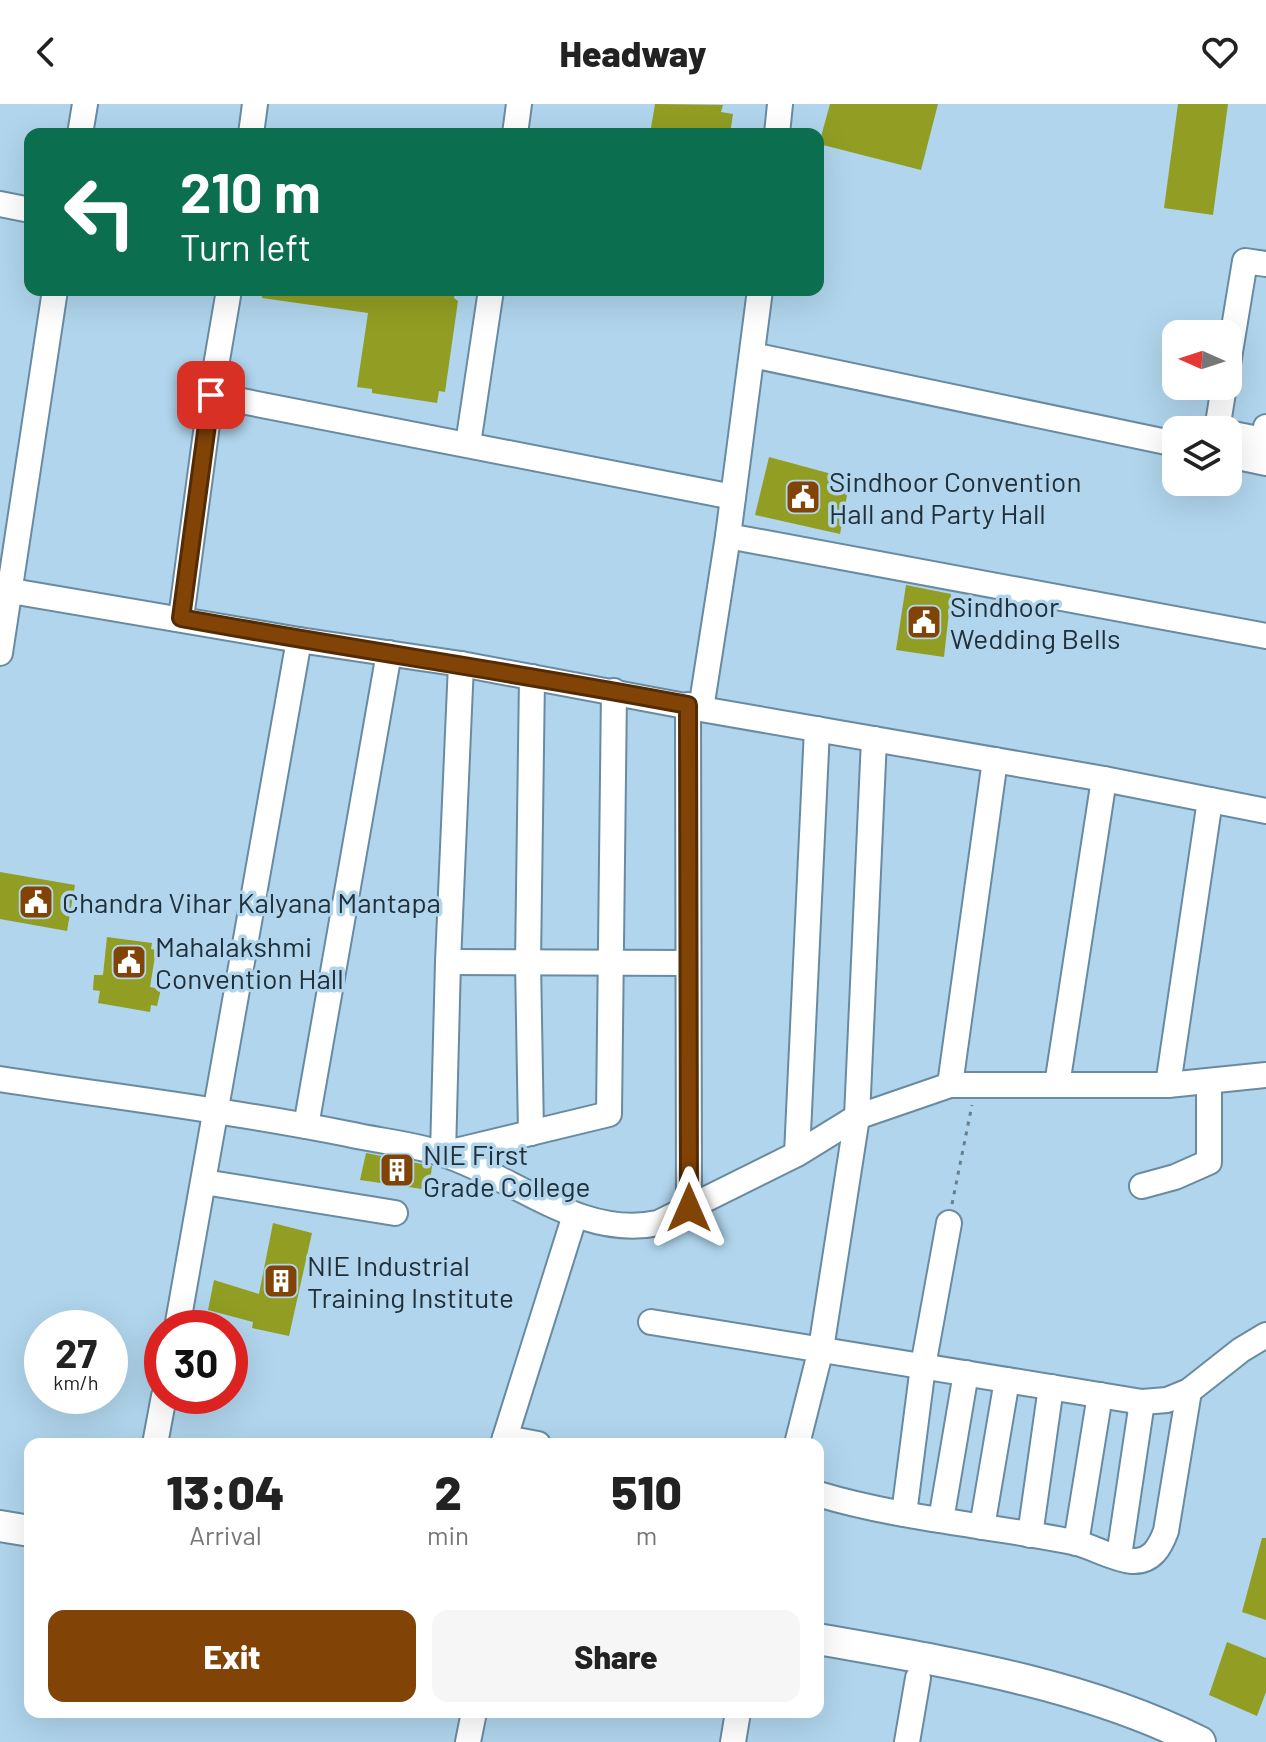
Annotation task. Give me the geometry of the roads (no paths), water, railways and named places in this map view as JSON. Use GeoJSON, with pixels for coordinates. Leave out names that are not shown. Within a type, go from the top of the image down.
{"type":"FeatureCollection","features":[{"type":"Feature","properties":{"kind":"main road"},"geometry":{"type":"LineString","coordinates":[[0,1506],[24,1511]]}},
{"type":"Feature","properties":{"kind":"main road"},"geometry":{"type":"LineString","coordinates":[[0,1526],[24,1530]]}},
{"type":"Feature","properties":{"kind":"main road"},"geometry":{"type":"LineString","coordinates":[[824,1640],[1009,1675],[1112,1706],[1168,1726],[1200,1742]]}},
{"type":"Feature","properties":{"kind":"main road"},"geometry":{"type":"LineString","coordinates":[[824,1660],[1061,1707],[1155,1742]]}},
{"type":"Feature","properties":{"kind":"street"},"geometry":{"type":"LineString","coordinates":[[81,128],[85,104]]}},
{"type":"Feature","properties":{"kind":"street"},"geometry":{"type":"LineString","coordinates":[[252,128],[255,104]]}},
{"type":"Feature","properties":{"kind":"street"},"geometry":{"type":"LineString","coordinates":[[516,128],[519,104]]}},
{"type":"Feature","properties":{"kind":"street"},"geometry":{"type":"LineString","coordinates":[[778,128],[780,104]]}},
{"type":"Feature","properties":{"kind":"street"},"geometry":{"type":"LineString","coordinates":[[0,204],[24,209]]}},
{"type":"Feature","properties":{"kind":"street"},"geometry":{"type":"LineString","coordinates":[[1235,320],[1245,261],[1266,264]]}},
{"type":"Feature","properties":{"kind":"street"},"geometry":{"type":"LineString","coordinates":[[0,653],[5,590],[54,296]]}},
{"type":"Feature","properties":{"kind":"street"},"geometry":{"type":"LineString","coordinates":[[181,618],[211,395],[228,296]]}},
{"type":"Feature","properties":{"kind":"street"},"geometry":{"type":"LineString","coordinates":[[468,444],[490,296]]}},
{"type":"Feature","properties":{"kind":"street"},"geometry":{"type":"LineString","coordinates":[[689,1208],[688,963],[694,707],[728,536],[759,296]]}},
{"type":"Feature","properties":{"kind":"street"},"geometry":{"type":"LineString","coordinates":[[752,355],[1162,441]]}},
{"type":"Feature","properties":{"kind":"street"},"geometry":{"type":"LineString","coordinates":[[211,395],[733,497]]}},
{"type":"Feature","properties":{"kind":"street"},"geometry":{"type":"LineString","coordinates":[[1242,444],[1264,440],[1266,427]]}},
{"type":"Feature","properties":{"kind":"street"},"geometry":{"type":"LineString","coordinates":[[1242,450],[1266,463]]}},
{"type":"Feature","properties":{"kind":"street"},"geometry":{"type":"LineString","coordinates":[[728,536],[1266,636]]}},
{"type":"Feature","properties":{"kind":"street"},"geometry":{"type":"LineString","coordinates":[[5,590],[461,664],[1266,811]]}},
{"type":"Feature","properties":{"kind":"street"},"geometry":{"type":"LineString","coordinates":[[180,1310],[299,640]]}},
{"type":"Feature","properties":{"kind":"street"},"geometry":{"type":"LineString","coordinates":[[306,1126],[389,653]]}},
{"type":"Feature","properties":{"kind":"street"},"geometry":{"type":"LineString","coordinates":[[443,1154],[461,664]]}},
{"type":"Feature","properties":{"kind":"street"},"geometry":{"type":"LineString","coordinates":[[531,1133],[528,962],[532,677]]}},
{"type":"Feature","properties":{"kind":"street"},"geometry":{"type":"LineString","coordinates":[[443,1154],[609,1114],[614,691]]}},
{"type":"Feature","properties":{"kind":"street"},"geometry":{"type":"LineString","coordinates":[[797,1154],[817,729]]}},
{"type":"Feature","properties":{"kind":"street"},"geometry":{"type":"LineString","coordinates":[[799,1438],[821,1349],[857,1117],[874,739]]}},
{"type":"Feature","properties":{"kind":"street"},"geometry":{"type":"LineString","coordinates":[[950,1085],[995,760]]}},
{"type":"Feature","properties":{"kind":"street"},"geometry":{"type":"LineString","coordinates":[[1057,1085],[1104,779]]}},
{"type":"Feature","properties":{"kind":"street"},"geometry":{"type":"LineString","coordinates":[[1168,1085],[1210,800]]}},
{"type":"Feature","properties":{"kind":"street"},"geometry":{"type":"LineString","coordinates":[[448,962],[688,963]]}},
{"type":"Feature","properties":{"kind":"street"},"geometry":{"type":"LineString","coordinates":[[0,1079],[306,1126],[443,1154],[575,1215],[637,1228],[658,1223],[797,1154],[857,1117],[950,1085],[1168,1085],[1266,1075]]}},
{"type":"Feature","properties":{"kind":"street"},"geometry":{"type":"LineString","coordinates":[[1142,1186],[1175,1177],[1209,1162],[1209,1082]]}},
{"type":"Feature","properties":{"kind":"street"},"geometry":{"type":"LineString","coordinates":[[204,1182],[395,1213]]}},
{"type":"Feature","properties":{"kind":"street"},"geometry":{"type":"LineString","coordinates":[[505,1438],[575,1215]]}},
{"type":"Feature","properties":{"kind":"street"},"geometry":{"type":"LineString","coordinates":[[904,1514],[923,1366],[949,1223]]}},
{"type":"Feature","properties":{"kind":"street"},"geometry":{"type":"LineString","coordinates":[[651,1322],[1142,1402],[1167,1400],[1189,1391],[1241,1350],[1266,1335]]}},
{"type":"Feature","properties":{"kind":"street"},"geometry":{"type":"LineString","coordinates":[[941,1520],[966,1373]]}},
{"type":"Feature","properties":{"kind":"street"},"geometry":{"type":"LineString","coordinates":[[982,1527],[1007,1380]]}},
{"type":"Feature","properties":{"kind":"street"},"geometry":{"type":"LineString","coordinates":[[1030,1535],[1051,1387]]}},
{"type":"Feature","properties":{"kind":"street"},"geometry":{"type":"LineString","coordinates":[[824,1496],[850,1504],[1076,1543],[1132,1561],[1147,1559],[1158,1550],[1166,1531],[1189,1391]]}},
{"type":"Feature","properties":{"kind":"street"},"geometry":{"type":"LineString","coordinates":[[1076,1543],[1100,1395]]}},
{"type":"Feature","properties":{"kind":"street"},"geometry":{"type":"LineString","coordinates":[[1119,1556],[1142,1402]]}},
{"type":"Feature","properties":{"kind":"street"},"geometry":{"type":"LineString","coordinates":[[156,1438],[161,1414]]}},
{"type":"Feature","properties":{"kind":"street"},"geometry":{"type":"LineString","coordinates":[[907,1742],[918,1678]]}},
{"type":"Feature","properties":{"kind":"street"},"geometry":{"type":"LineString","coordinates":[[468,1742],[473,1718]]}},
{"type":"Feature","properties":{"kind":"street"},"geometry":{"type":"LineString","coordinates":[[733,1742],[737,1718]]}},
{"type":"Feature","properties":{"kind":"place","name":"Sindhoor Convention Hall and Party Hall"},"geometry":{"type":"Point","coordinates":[803,497]}},
{"type":"Feature","properties":{"kind":"place","name":"Sindhoor Wedding Bells"},"geometry":{"type":"Point","coordinates":[924,622]}},
{"type":"Feature","properties":{"kind":"place","name":"Chandra Vihar Kalyana Mantapa"},"geometry":{"type":"Point","coordinates":[36,902]}},
{"type":"Feature","properties":{"kind":"place","name":"Mahalakshmi Convention Hall"},"geometry":{"type":"Point","coordinates":[129,962]}},
{"type":"Feature","properties":{"kind":"place","name":"NIE First Grade College"},"geometry":{"type":"Point","coordinates":[397,1170]}},
{"type":"Feature","properties":{"kind":"place","name":"NIE Industrial Training Institute"},"geometry":{"type":"Point","coordinates":[281,1281]}}]}
